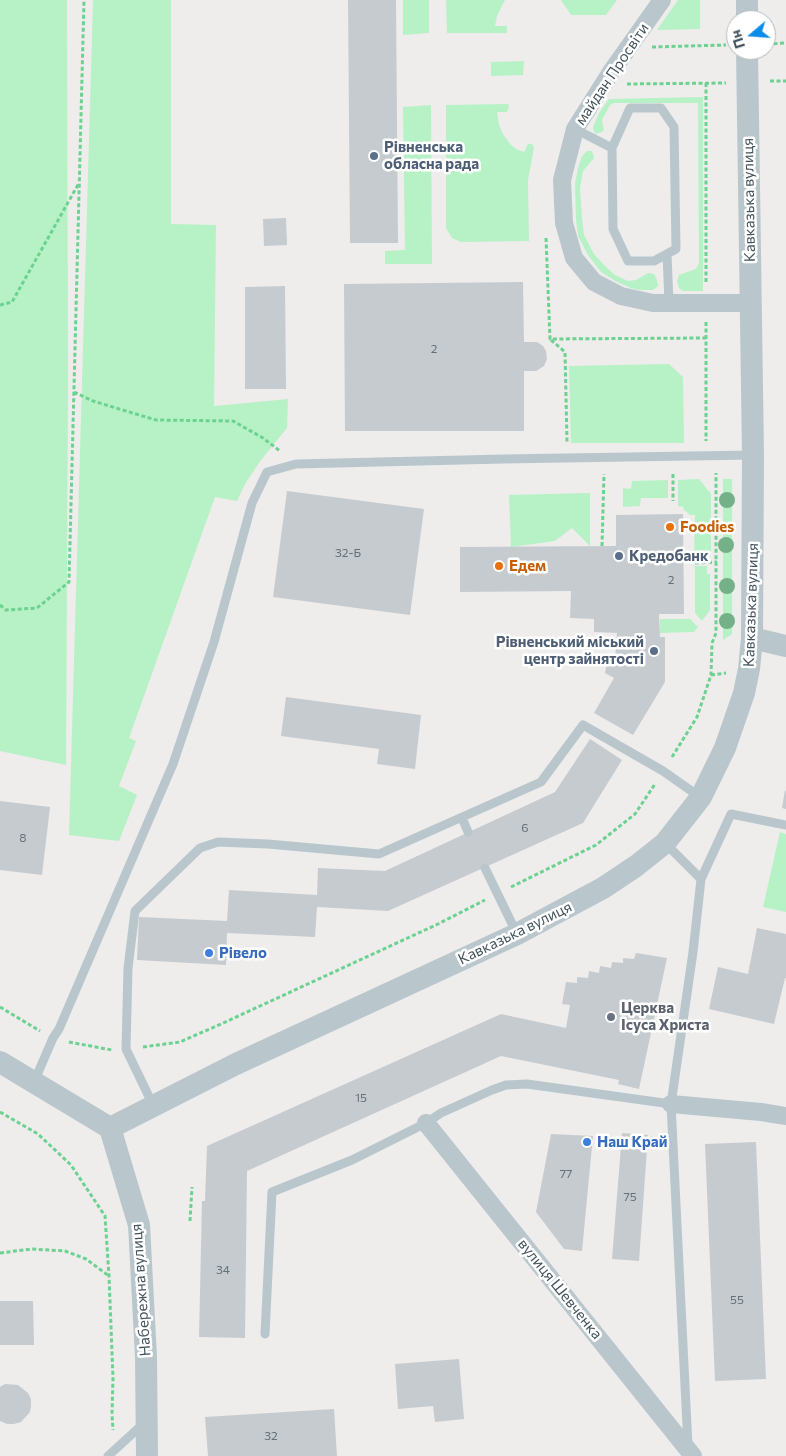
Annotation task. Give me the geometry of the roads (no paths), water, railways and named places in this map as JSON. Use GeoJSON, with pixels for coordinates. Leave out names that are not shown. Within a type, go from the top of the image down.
{"type":"FeatureCollection","features":[{"type":"Feature","properties":{"kind":"street","name":"майдан Просвіти"},"geometry":{"type":"LineString","coordinates":[[662,0],[575,129],[562,180],[564,223],[574,258],[594,282],[621,296],[653,303],[750,303]]}},
{"type":"Feature","properties":{"kind":"street","name":"Кавказька вулиця"},"geometry":{"type":"LineString","coordinates":[[110,1128],[236,1064],[518,934],[603,888],[636,866],[665,843],[701,797],[725,748],[744,693],[749,670],[752,638],[753,455],[750,303],[739,60]]}},
{"type":"Feature","properties":{"kind":"street"},"geometry":{"type":"LineString","coordinates":[[752,638],[786,646]]}},
{"type":"Feature","properties":{"kind":"street"},"geometry":{"type":"LineString","coordinates":[[0,1062],[110,1128]]}},
{"type":"Feature","properties":{"kind":"street"},"geometry":{"type":"LineString","coordinates":[[671,1104],[786,1116]]}},
{"type":"Feature","properties":{"kind":"street","name":"вулиця Шевченка"},"geometry":{"type":"LineString","coordinates":[[426,1123],[691,1453]]}},
{"type":"Feature","properties":{"kind":"street","name":"Набережна вулиця"},"geometry":{"type":"LineString","coordinates":[[110,1128],[139,1225],[146,1357],[147,1456]]}},
{"type":"Feature","properties":{"kind":"lane"},"geometry":{"type":"LineString","coordinates":[[630,108],[661,108],[674,127],[676,249],[654,261],[628,261],[613,230],[612,148],[630,108]]}},
{"type":"Feature","properties":{"kind":"lane"},"geometry":{"type":"LineString","coordinates":[[575,129],[612,148]]}},
{"type":"Feature","properties":{"kind":"lane"},"geometry":{"type":"LineString","coordinates":[[667,254],[669,303]]}},
{"type":"Feature","properties":{"kind":"lane"},"geometry":{"type":"LineString","coordinates":[[34,1082],[53,1038],[59,1029],[173,764],[214,642],[252,503],[267,472],[296,464],[753,455]]}},
{"type":"Feature","properties":{"kind":"lane"},"geometry":{"type":"LineString","coordinates":[[154,1106],[126,1049],[128,968],[135,911],[200,848],[218,842],[268,844],[379,854],[541,782],[583,725],[663,771],[701,797]]}},
{"type":"Feature","properties":{"kind":"lane"},"geometry":{"type":"LineString","coordinates":[[691,1453],[671,1104],[693,952],[700,879],[731,814],[786,825]]}},
{"type":"Feature","properties":{"kind":"lane"},"geometry":{"type":"LineString","coordinates":[[462,818],[468,832]]}},
{"type":"Feature","properties":{"kind":"lane"},"geometry":{"type":"LineString","coordinates":[[665,843],[700,879]]}},
{"type":"Feature","properties":{"kind":"lane"},"geometry":{"type":"LineString","coordinates":[[484,868],[518,934]]}},
{"type":"Feature","properties":{"kind":"lane"},"geometry":{"type":"LineString","coordinates":[[265,1334],[272,1192],[352,1160],[426,1123],[441,1112],[506,1085],[526,1084],[671,1104]]}},
{"type":"Feature","properties":{"kind":"lane"},"geometry":{"type":"LineString","coordinates":[[111,1453],[147,1421]]}},
{"type":"Feature","properties":{"kind":"place","name":"Рівненська обласна рада"},"geometry":{"type":"Point","coordinates":[374,156]}},
{"type":"Feature","properties":{"kind":"place","name":"Foodies"},"geometry":{"type":"Point","coordinates":[670,527]}},
{"type":"Feature","properties":{"kind":"place","name":"Кредобанк"},"geometry":{"type":"Point","coordinates":[619,556]}},
{"type":"Feature","properties":{"kind":"place","name":"Едем"},"geometry":{"type":"Point","coordinates":[499,566]}},
{"type":"Feature","properties":{"kind":"place","name":"Рівненський міський центр зайнятості"},"geometry":{"type":"Point","coordinates":[654,651]}},
{"type":"Feature","properties":{"kind":"place","name":"Рівело"},"geometry":{"type":"Point","coordinates":[209,953]}},
{"type":"Feature","properties":{"kind":"place","name":"Церква Ісуса Христа"},"geometry":{"type":"Point","coordinates":[611,1017]}},
{"type":"Feature","properties":{"kind":"place","name":"Наш Край"},"geometry":{"type":"Point","coordinates":[587,1142]}}]}
